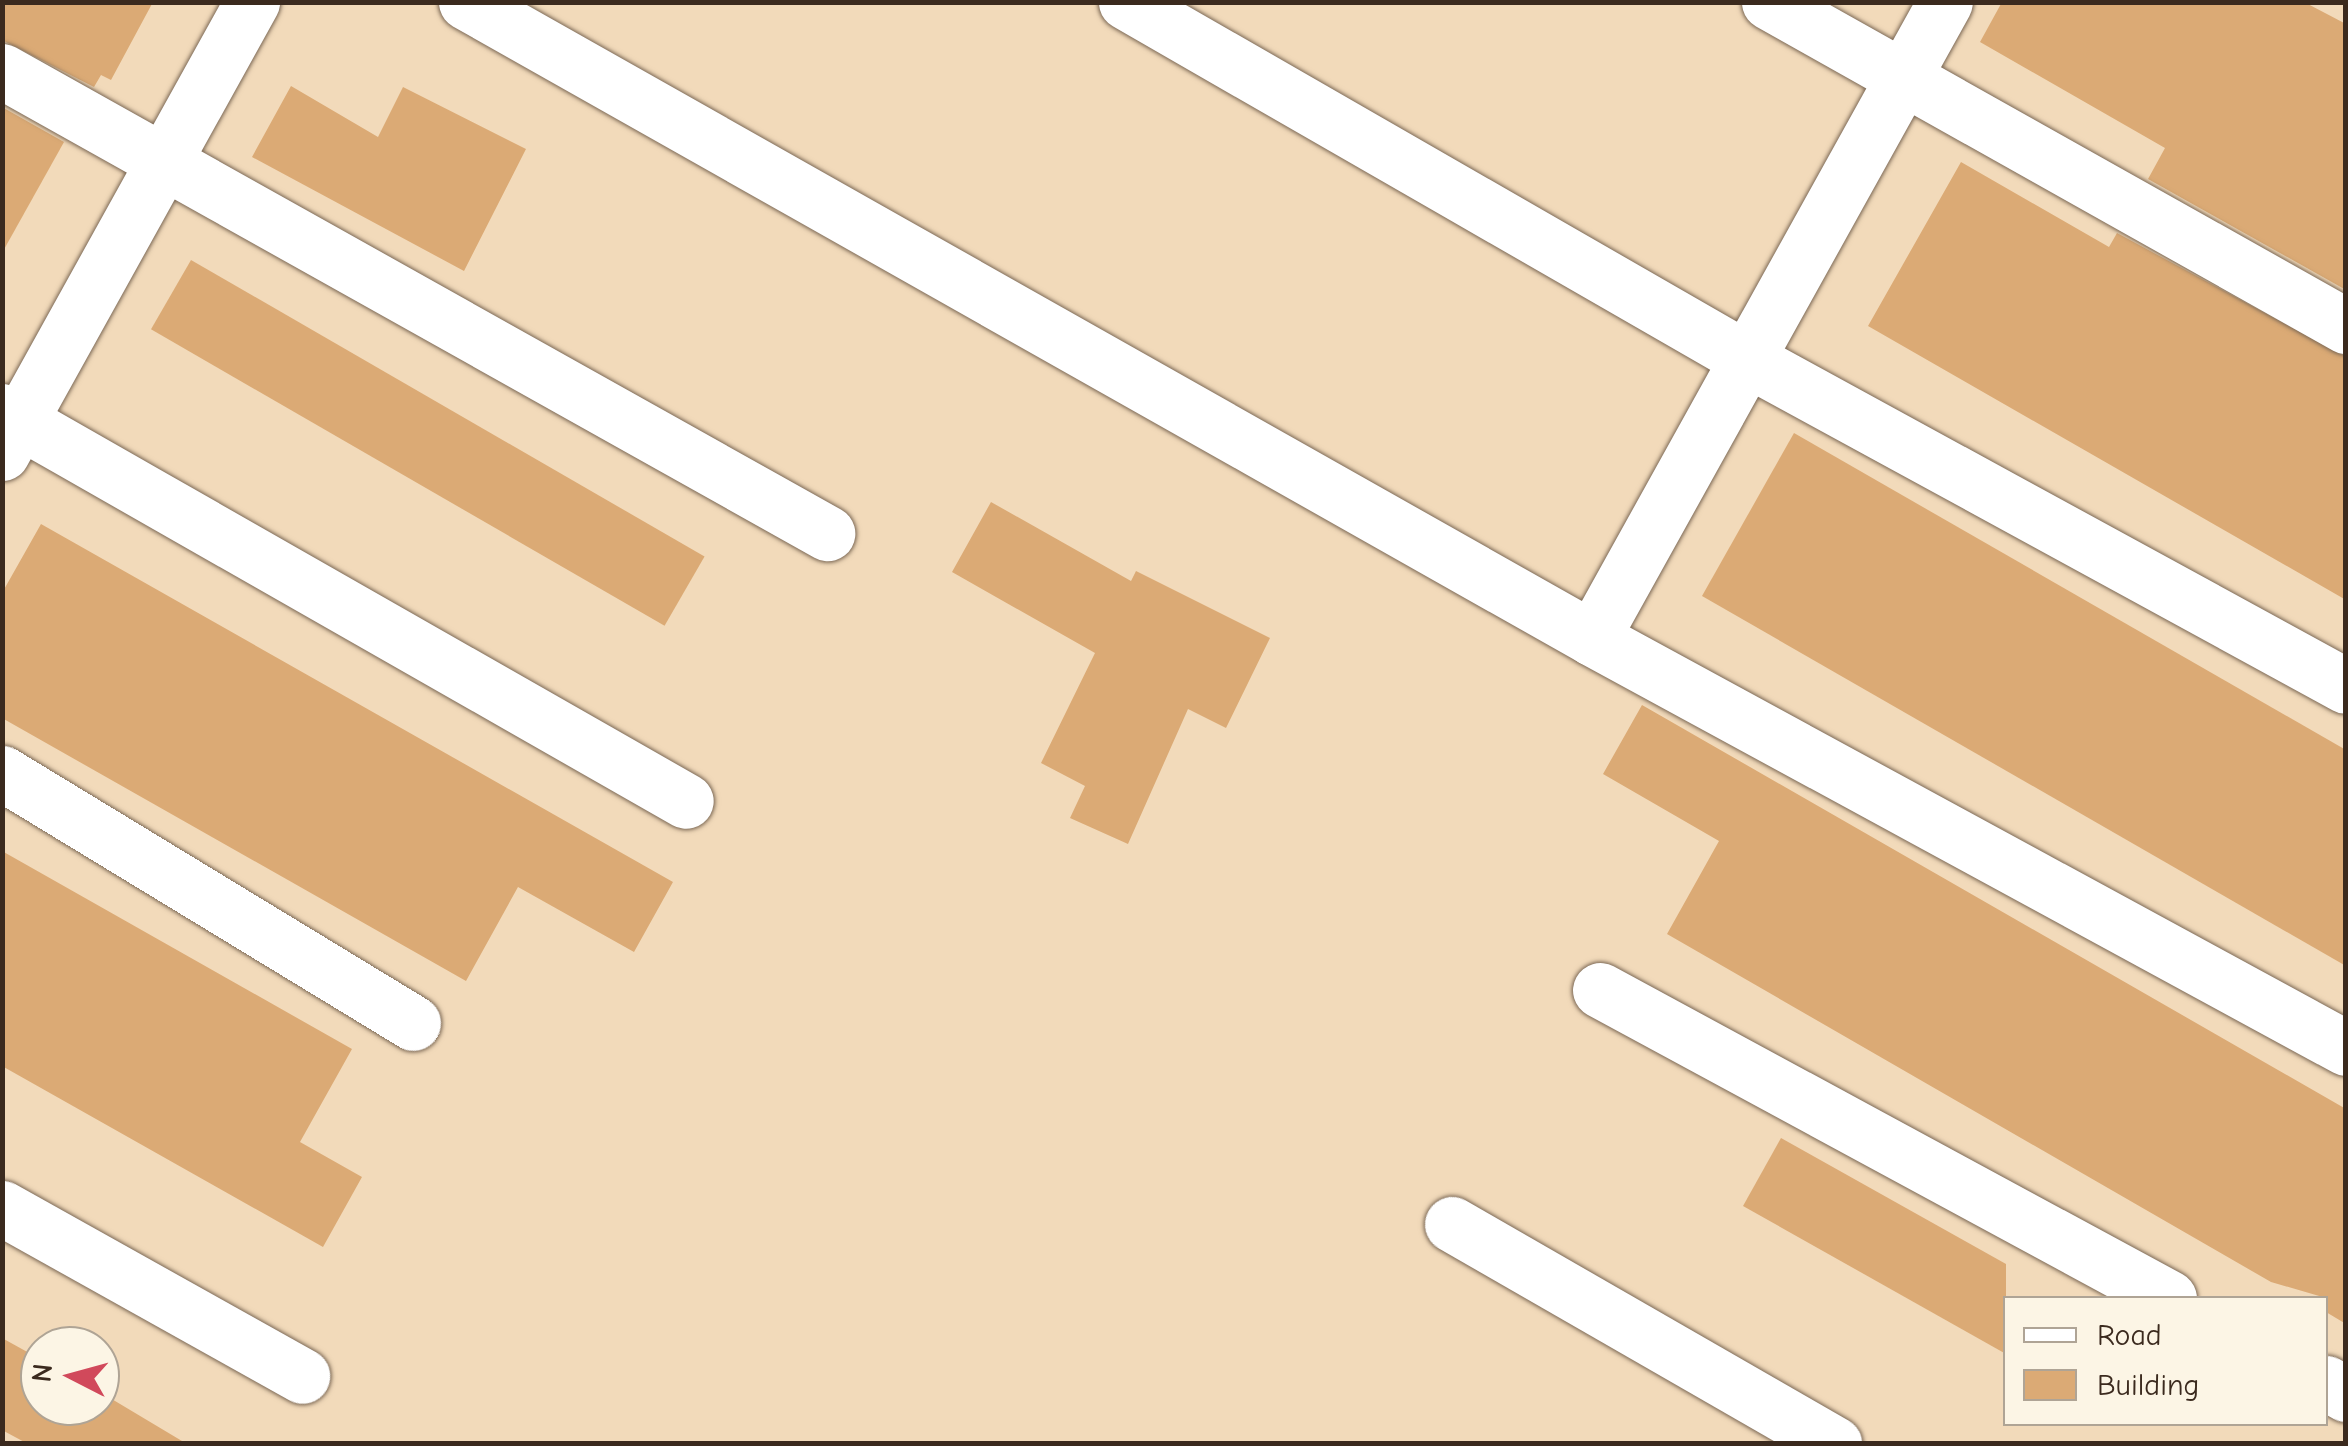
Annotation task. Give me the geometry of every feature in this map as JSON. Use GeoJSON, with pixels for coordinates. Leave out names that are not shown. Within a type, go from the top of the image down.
{"type":"FeatureCollection","features":[{"type":"Feature","properties":{"kind":"street"},"geometry":{"type":"LineString","coordinates":[[252,2],[9,429],[686,801]]}},
{"type":"Feature","properties":{"kind":"street"},"geometry":{"type":"LineString","coordinates":[[466,2],[1592,638],[2346,1048]]}},
{"type":"Feature","properties":{"kind":"street"},"geometry":{"type":"LineString","coordinates":[[1126,2],[1747,359],[2346,686]]}},
{"type":"Feature","properties":{"kind":"street"},"geometry":{"type":"LineString","coordinates":[[1769,2],[2346,326]]}},
{"type":"Feature","properties":{"kind":"street"},"geometry":{"type":"LineString","coordinates":[[1592,638],[1945,2]]}},
{"type":"Feature","properties":{"kind":"street"},"geometry":{"type":"LineString","coordinates":[[2,72],[826,534]]}},
{"type":"Feature","properties":{"kind":"street"},"geometry":{"type":"LineString","coordinates":[[2,773],[414,1023]]}},
{"type":"Feature","properties":{"kind":"street"},"geometry":{"type":"LineString","coordinates":[[1600,990],[2165,1296]]}},
{"type":"Feature","properties":{"kind":"street"},"geometry":{"type":"LineString","coordinates":[[2,1208],[302,1376]]}},
{"type":"Feature","properties":{"kind":"street"},"geometry":{"type":"LineString","coordinates":[[1452,1224],[1834,1444]]}},
{"type":"Feature","properties":{"kind":"building"},"geometry":{"type":"Polygon","coordinates":[[[2,2],[153,2],[111,80],[101,75],[94,87],[2,40],[2,2]]]}},
{"type":"Feature","properties":{"kind":"building"},"geometry":{"type":"Polygon","coordinates":[[[2002,2],[2304,2],[2346,24],[2346,290],[2148,179],[2165,148],[1980,42],[2002,2]]]}},
{"type":"Feature","properties":{"kind":"building"},"geometry":{"type":"Polygon","coordinates":[[[291,86],[378,137],[403,87],[526,149],[464,271],[252,157],[291,86]]]}},
{"type":"Feature","properties":{"kind":"building"},"geometry":{"type":"Polygon","coordinates":[[[2,107],[64,142],[2,253],[2,107]]]}},
{"type":"Feature","properties":{"kind":"building"},"geometry":{"type":"Polygon","coordinates":[[[1961,162],[2109,247],[2117,233],[2346,357],[2346,600],[1868,326],[1961,162]]]}},
{"type":"Feature","properties":{"kind":"building"},"geometry":{"type":"Polygon","coordinates":[[[191,260],[705,556],[665,626],[151,329],[191,260]]]}},
{"type":"Feature","properties":{"kind":"building"},"geometry":{"type":"Polygon","coordinates":[[[1794,433],[2346,750],[2346,966],[1702,596],[1794,433]]]}},
{"type":"Feature","properties":{"kind":"building"},"geometry":{"type":"Polygon","coordinates":[[[991,502],[1131,581],[1136,571],[1270,638],[1226,728],[1188,709],[1128,844],[1070,818],[1085,786],[1041,763],[1095,653],[952,572],[991,502]]]}},
{"type":"Feature","properties":{"kind":"building"},"geometry":{"type":"Polygon","coordinates":[[[41,524],[673,882],[634,952],[518,887],[466,981],[2,718],[2,593],[41,524]]]}},
{"type":"Feature","properties":{"kind":"building"},"geometry":{"type":"Polygon","coordinates":[[[1642,705],[2346,1109],[2346,1324],[2328,1313],[2328,1296],[2271,1282],[1667,934],[1719,841],[1603,774],[1642,705]]]}},
{"type":"Feature","properties":{"kind":"building"},"geometry":{"type":"Polygon","coordinates":[[[2,851],[352,1049],[300,1142],[362,1177],[323,1247],[2,1066],[2,851]]]}},
{"type":"Feature","properties":{"kind":"building"},"geometry":{"type":"Polygon","coordinates":[[[1781,1138],[2006,1264],[2003,1352],[1743,1206],[1781,1138]]]}},
{"type":"Feature","properties":{"kind":"building"},"geometry":{"type":"Polygon","coordinates":[[[2,1338],[20,1348],[20,1426],[120,1426],[120,1404],[187,1444],[28,1444],[2,1430],[2,1338]]]}}]}
